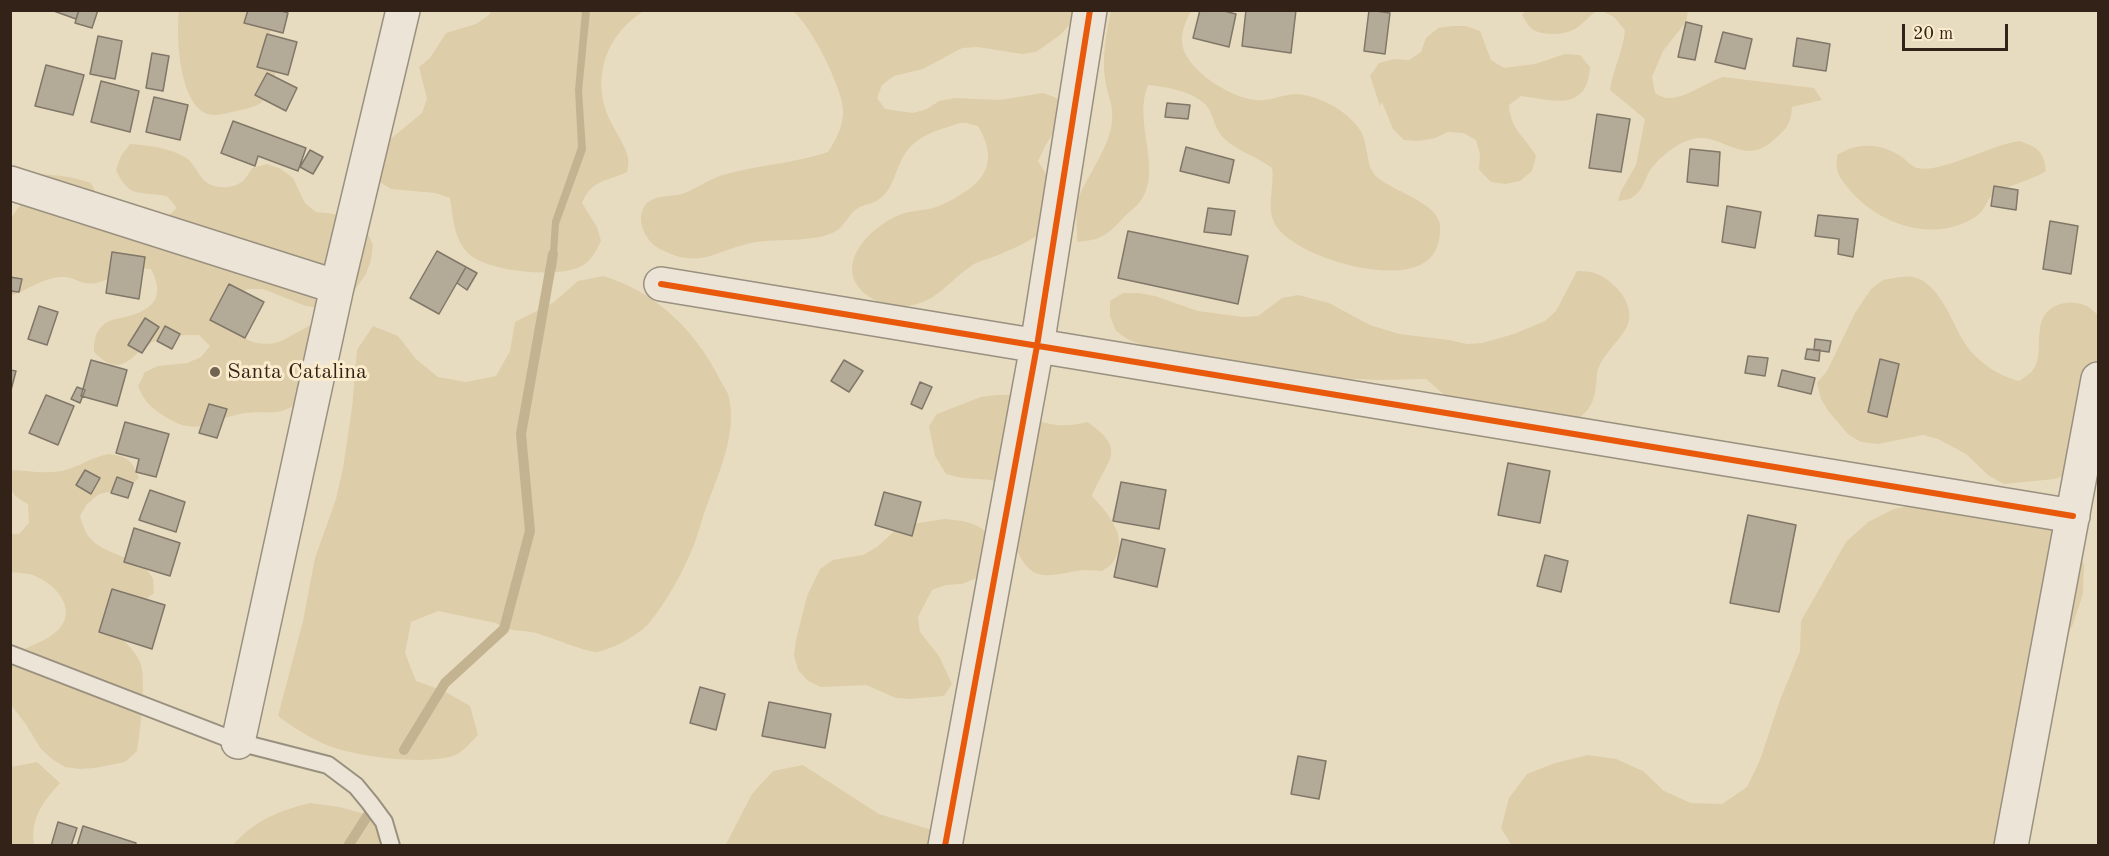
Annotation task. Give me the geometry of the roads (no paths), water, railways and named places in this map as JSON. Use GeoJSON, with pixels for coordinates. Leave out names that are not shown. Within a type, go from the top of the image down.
{"type":"FeatureCollection","features":[{"type":"Feature","properties":{"kind":"street"},"geometry":{"type":"LineString","coordinates":[[238,742],[337,287],[404,10]]}},
{"type":"Feature","properties":{"kind":"street"},"geometry":{"type":"LineString","coordinates":[[945,846],[1037,346],[1090,10]]}},
{"type":"Feature","properties":{"kind":"street"},"geometry":{"type":"LineString","coordinates":[[10,183],[337,287]]}},
{"type":"Feature","properties":{"kind":"street"},"geometry":{"type":"LineString","coordinates":[[661,284],[2073,516]]}},
{"type":"Feature","properties":{"kind":"street"},"geometry":{"type":"LineString","coordinates":[[2011,846],[2098,379]]}},
{"type":"Feature","properties":{"kind":"lane"},"geometry":{"type":"LineString","coordinates":[[10,654],[238,742],[328,765],[356,786],[370,803],[384,822],[391,846]]}},
{"type":"Feature","properties":{"kind":"waterway"},"geometry":{"type":"LineString","coordinates":[[404,750],[445,683],[504,629],[530,531],[521,434],[553,254]]}},
{"type":"Feature","properties":{"kind":"waterway"},"geometry":{"type":"LineString","coordinates":[[348,846],[368,815]]}},
{"type":"Feature","properties":{"kind":"place","name":"Santa Catalina"},"geometry":{"type":"Point","coordinates":[215,372]}}]}
